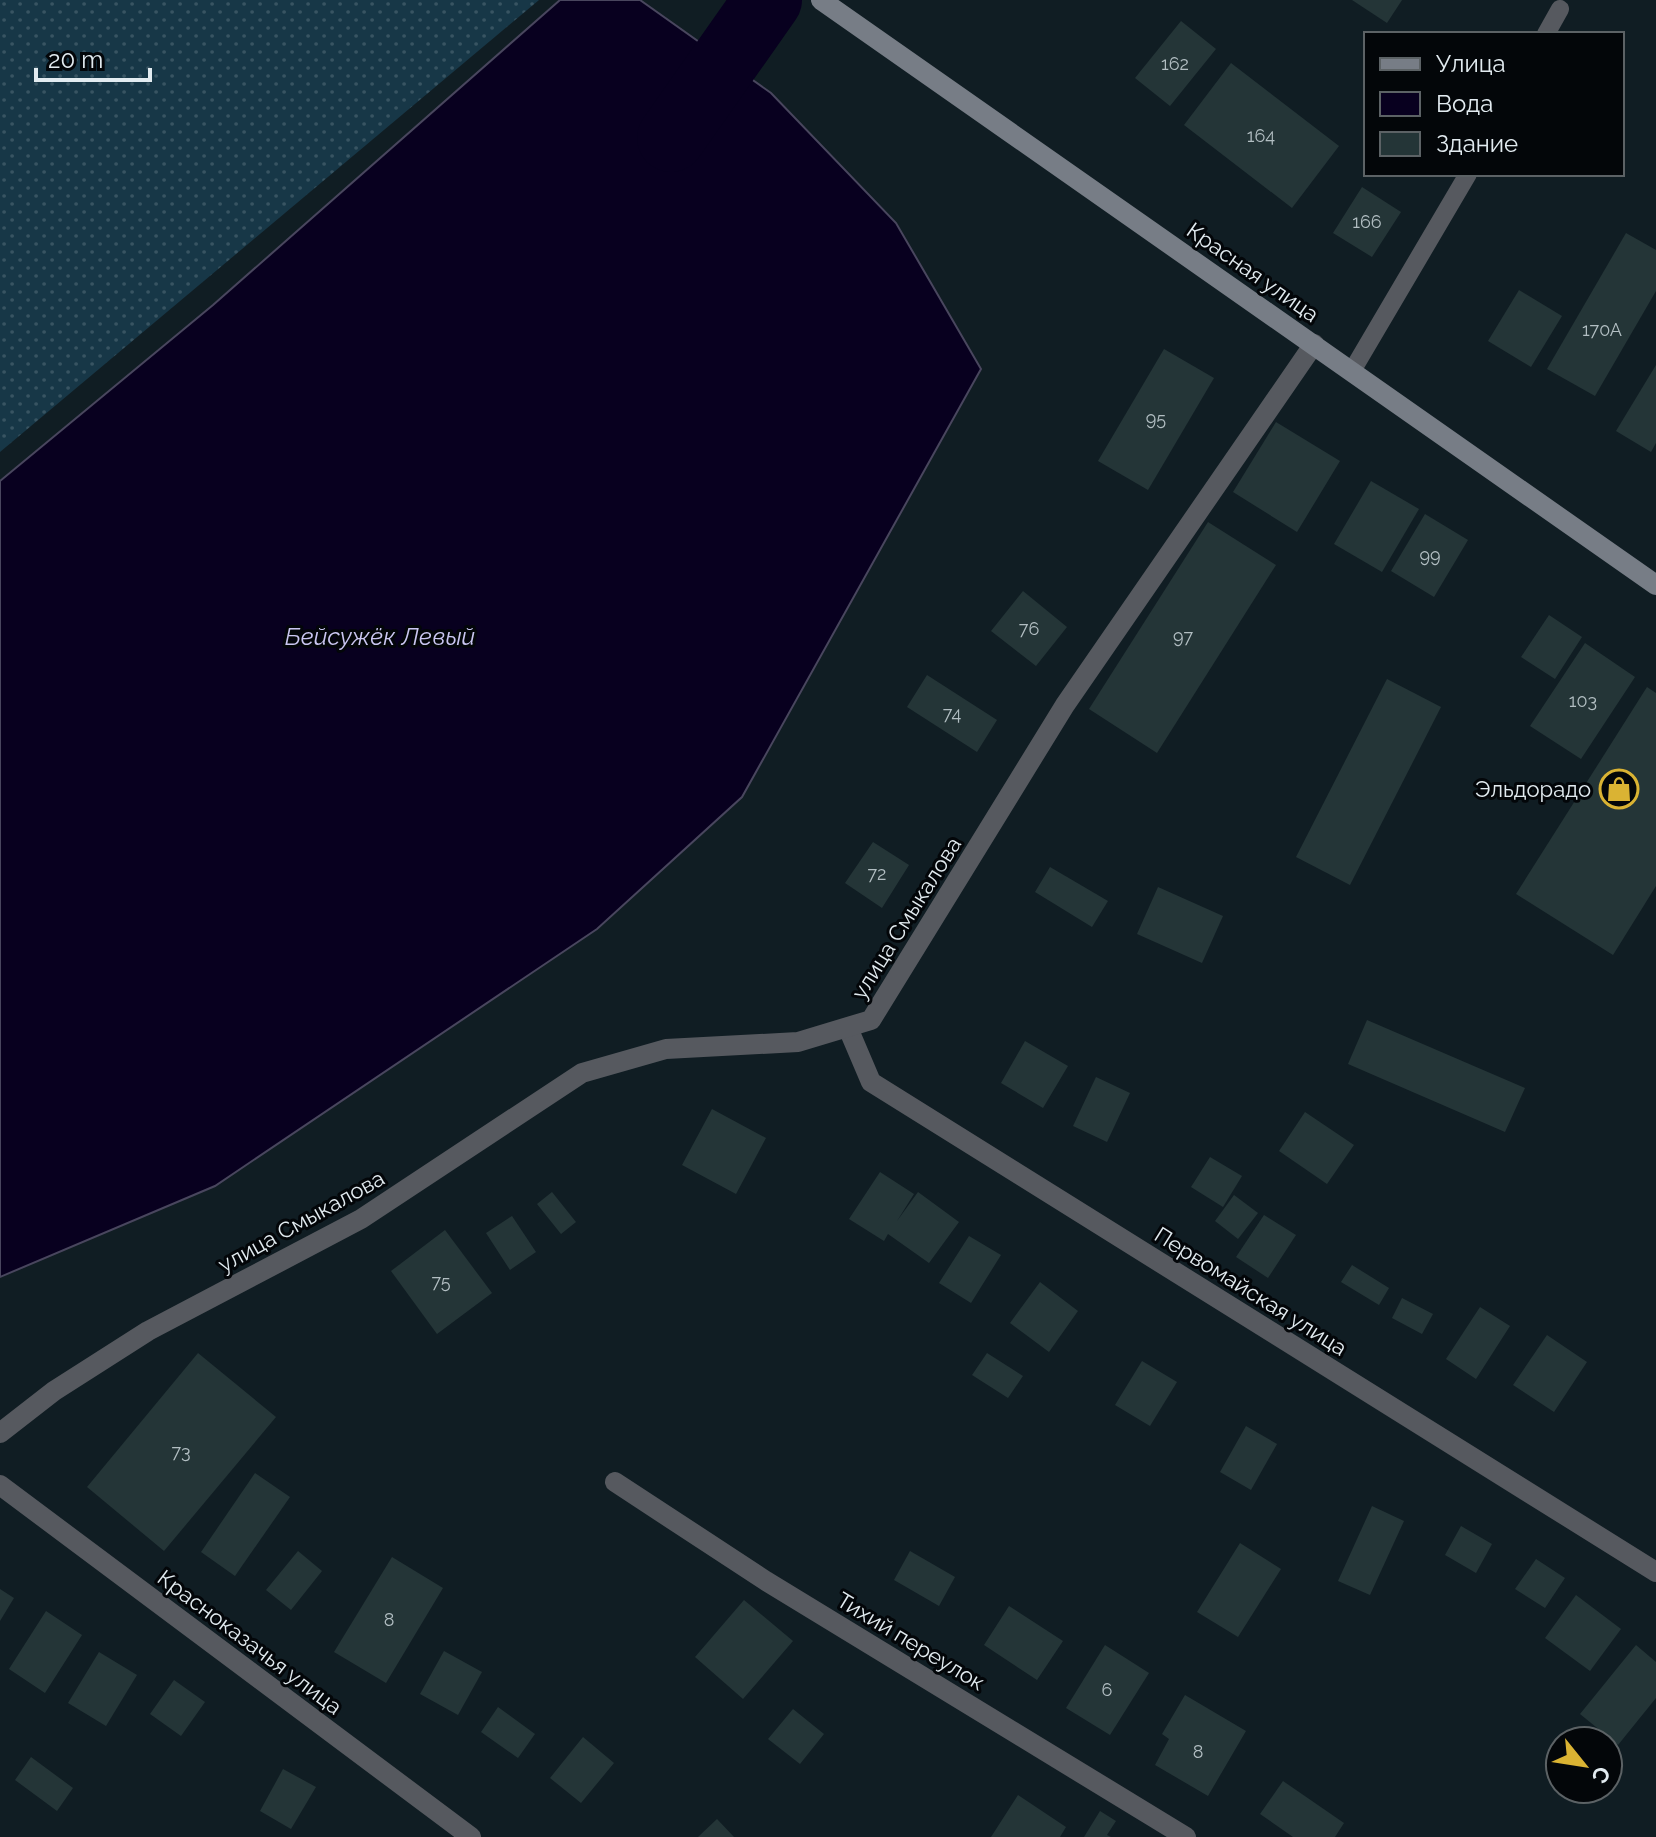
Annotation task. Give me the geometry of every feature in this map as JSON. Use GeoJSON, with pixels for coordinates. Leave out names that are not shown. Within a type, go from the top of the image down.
{"type":"FeatureCollection","features":[{"type":"Feature","properties":{"kind":"street","name":"Красная улица"},"geometry":{"type":"LineString","coordinates":[[825,3],[1656,585]]}},
{"type":"Feature","properties":{"kind":"street","name":"улица Смыкалова"},"geometry":{"type":"LineString","coordinates":[[0,1433],[54,1391],[148,1331],[361,1219],[582,1073],[666,1049],[798,1042],[871,1020],[1065,705],[1314,344]]}},
{"type":"Feature","properties":{"kind":"street","name":"Первомайская улица"},"geometry":{"type":"LineString","coordinates":[[848,1028],[871,1082],[1656,1572]]}},
{"type":"Feature","properties":{"kind":"street","name":"Тихий переулок"},"geometry":{"type":"LineString","coordinates":[[615,1482],[766,1581],[1186,1837]]}},
{"type":"Feature","properties":{"kind":"street","name":"Красноказачья улица"},"geometry":{"type":"LineString","coordinates":[[0,1485],[471,1837]]}},
{"type":"Feature","properties":{"kind":"lane"},"geometry":{"type":"LineString","coordinates":[[1547,32],[1560,9]]}},
{"type":"Feature","properties":{"kind":"lane"},"geometry":{"type":"LineString","coordinates":[[1352,371],[1467,176]]}},
{"type":"Feature","properties":{"kind":"shaded area"},"geometry":{"type":"Polygon","coordinates":[[[0,0],[539,0],[0,452],[0,0]]]}},
{"type":"Feature","properties":{"kind":"water","name":"Бейсужёк Левый"},"geometry":{"type":"Polygon","coordinates":[[[560,0],[640,0],[771,93],[896,223],[981,369],[742,797],[597,929],[215,1186],[0,1277],[0,481],[213,305],[560,0]]]}},
{"type":"Feature","properties":{"kind":"building"},"geometry":{"type":"Polygon","coordinates":[[[1352,0],[1402,0],[1387,23],[1352,0]]]}},
{"type":"Feature","properties":{"kind":"building"},"geometry":{"type":"Polygon","coordinates":[[[1181,21],[1216,49],[1170,106],[1135,78],[1181,21]]]}},
{"type":"Feature","properties":{"kind":"building"},"geometry":{"type":"Polygon","coordinates":[[[1231,63],[1339,146],[1292,208],[1184,125],[1231,63]]]}},
{"type":"Feature","properties":{"kind":"building"},"geometry":{"type":"Polygon","coordinates":[[[1362,187],[1401,212],[1372,257],[1333,233],[1362,187]]]}},
{"type":"Feature","properties":{"kind":"building"},"geometry":{"type":"Polygon","coordinates":[[[1626,233],[1656,250],[1656,291],[1595,396],[1547,369],[1626,233]]]}},
{"type":"Feature","properties":{"kind":"building"},"geometry":{"type":"Polygon","coordinates":[[[1519,290],[1562,316],[1531,367],[1488,341],[1519,290]]]}},
{"type":"Feature","properties":{"kind":"building"},"geometry":{"type":"Polygon","coordinates":[[[1164,349],[1214,378],[1148,490],[1098,461],[1164,349]]]}},
{"type":"Feature","properties":{"kind":"building"},"geometry":{"type":"Polygon","coordinates":[[[1656,365],[1656,443],[1651,452],[1616,431],[1656,365]]]}},
{"type":"Feature","properties":{"kind":"building"},"geometry":{"type":"Polygon","coordinates":[[[1276,422],[1340,461],[1297,532],[1233,492],[1276,422]]]}},
{"type":"Feature","properties":{"kind":"building"},"geometry":{"type":"Polygon","coordinates":[[[1371,481],[1419,509],[1382,572],[1334,544],[1371,481]]]}},
{"type":"Feature","properties":{"kind":"building"},"geometry":{"type":"Polygon","coordinates":[[[1425,514],[1468,540],[1434,597],[1391,571],[1425,514]]]}},
{"type":"Feature","properties":{"kind":"building"},"geometry":{"type":"Polygon","coordinates":[[[1208,522],[1276,565],[1157,753],[1089,709],[1208,522]]]}},
{"type":"Feature","properties":{"kind":"building"},"geometry":{"type":"Polygon","coordinates":[[[1023,591],[1067,627],[1036,666],[991,631],[1023,591]]]}},
{"type":"Feature","properties":{"kind":"building"},"geometry":{"type":"Polygon","coordinates":[[[1549,615],[1582,637],[1555,679],[1521,657],[1549,615]]]}},
{"type":"Feature","properties":{"kind":"building"},"geometry":{"type":"Polygon","coordinates":[[[1585,643],[1635,677],[1581,759],[1530,726],[1585,643]]]}},
{"type":"Feature","properties":{"kind":"building"},"geometry":{"type":"Polygon","coordinates":[[[927,675],[997,720],[977,752],[907,707],[927,675]]]}},
{"type":"Feature","properties":{"kind":"building"},"geometry":{"type":"Polygon","coordinates":[[[1387,679],[1441,707],[1350,885],[1296,857],[1387,679]]]}},
{"type":"Feature","properties":{"kind":"building","name":"Эльдорадо"},"geometry":{"type":"Polygon","coordinates":[[[1647,687],[1656,693],[1656,886],[1613,955],[1516,894],[1647,687]]]}},
{"type":"Feature","properties":{"kind":"building"},"geometry":{"type":"Polygon","coordinates":[[[873,842],[909,865],[882,908],[845,883],[873,842]]]}},
{"type":"Feature","properties":{"kind":"building"},"geometry":{"type":"Polygon","coordinates":[[[1050,867],[1108,901],[1092,927],[1035,892],[1050,867]]]}},
{"type":"Feature","properties":{"kind":"building"},"geometry":{"type":"Polygon","coordinates":[[[1158,887],[1223,916],[1202,963],[1137,934],[1158,887]]]}},
{"type":"Feature","properties":{"kind":"building"},"geometry":{"type":"Polygon","coordinates":[[[1367,1020],[1525,1088],[1505,1132],[1348,1064],[1367,1020]]]}},
{"type":"Feature","properties":{"kind":"building"},"geometry":{"type":"Polygon","coordinates":[[[1025,1041],[1068,1066],[1043,1108],[1001,1083],[1025,1041]]]}},
{"type":"Feature","properties":{"kind":"building"},"geometry":{"type":"Polygon","coordinates":[[[1096,1077],[1130,1093],[1107,1142],[1073,1126],[1096,1077]]]}},
{"type":"Feature","properties":{"kind":"building"},"geometry":{"type":"Polygon","coordinates":[[[712,1109],[766,1138],[736,1194],[682,1165],[712,1109]]]}},
{"type":"Feature","properties":{"kind":"building"},"geometry":{"type":"Polygon","coordinates":[[[1305,1112],[1354,1145],[1327,1184],[1279,1151],[1305,1112]]]}},
{"type":"Feature","properties":{"kind":"building"},"geometry":{"type":"Polygon","coordinates":[[[1210,1157],[1242,1176],[1223,1207],[1191,1187],[1210,1157]]]}},
{"type":"Feature","properties":{"kind":"building"},"geometry":{"type":"Polygon","coordinates":[[[880,1172],[914,1194],[897,1221],[918,1192],[959,1222],[929,1263],[888,1234],[884,1241],[849,1219],[880,1172]]]}},
{"type":"Feature","properties":{"kind":"building"},"geometry":{"type":"Polygon","coordinates":[[[552,1192],[576,1222],[561,1234],[537,1204],[552,1192]]]}},
{"type":"Feature","properties":{"kind":"building"},"geometry":{"type":"Polygon","coordinates":[[[1234,1195],[1258,1213],[1238,1239],[1215,1221],[1234,1195]]]}},
{"type":"Feature","properties":{"kind":"building"},"geometry":{"type":"Polygon","coordinates":[[[1264,1215],[1296,1235],[1268,1278],[1236,1257],[1264,1215]]]}},
{"type":"Feature","properties":{"kind":"building"},"geometry":{"type":"Polygon","coordinates":[[[512,1216],[536,1252],[510,1270],[486,1233],[512,1216]]]}},
{"type":"Feature","properties":{"kind":"building"},"geometry":{"type":"Polygon","coordinates":[[[445,1230],[492,1293],[437,1334],[391,1271],[445,1230]]]}},
{"type":"Feature","properties":{"kind":"building"},"geometry":{"type":"Polygon","coordinates":[[[969,1236],[1001,1255],[971,1303],[939,1283],[969,1236]]]}},
{"type":"Feature","properties":{"kind":"building"},"geometry":{"type":"Polygon","coordinates":[[[1352,1265],[1389,1288],[1379,1305],[1341,1282],[1352,1265]]]}},
{"type":"Feature","properties":{"kind":"building"},"geometry":{"type":"Polygon","coordinates":[[[1040,1282],[1078,1311],[1049,1352],[1010,1323],[1040,1282]]]}},
{"type":"Feature","properties":{"kind":"building"},"geometry":{"type":"Polygon","coordinates":[[[1402,1298],[1433,1314],[1422,1334],[1392,1318],[1402,1298]]]}},
{"type":"Feature","properties":{"kind":"building"},"geometry":{"type":"Polygon","coordinates":[[[1480,1307],[1510,1326],[1476,1379],[1446,1359],[1480,1307]]]}},
{"type":"Feature","properties":{"kind":"building"},"geometry":{"type":"Polygon","coordinates":[[[1547,1335],[1587,1362],[1554,1412],[1513,1385],[1547,1335]]]}},
{"type":"Feature","properties":{"kind":"building"},"geometry":{"type":"Polygon","coordinates":[[[198,1353],[276,1417],[164,1551],[87,1487],[198,1353]]]}},
{"type":"Feature","properties":{"kind":"building"},"geometry":{"type":"Polygon","coordinates":[[[987,1353],[1023,1376],[1008,1398],[972,1375],[987,1353]]]}},
{"type":"Feature","properties":{"kind":"building"},"geometry":{"type":"Polygon","coordinates":[[[1142,1361],[1177,1382],[1150,1426],[1115,1405],[1142,1361]]]}},
{"type":"Feature","properties":{"kind":"building"},"geometry":{"type":"Polygon","coordinates":[[[1246,1426],[1277,1444],[1251,1490],[1220,1472],[1246,1426]]]}},
{"type":"Feature","properties":{"kind":"building"},"geometry":{"type":"Polygon","coordinates":[[[255,1473],[290,1497],[235,1576],[201,1552],[255,1473]]]}},
{"type":"Feature","properties":{"kind":"building"},"geometry":{"type":"Polygon","coordinates":[[[1372,1506],[1404,1521],[1370,1595],[1338,1581],[1372,1506]]]}},
{"type":"Feature","properties":{"kind":"building"},"geometry":{"type":"Polygon","coordinates":[[[1461,1526],[1492,1544],[1476,1573],[1445,1555],[1461,1526]]]}},
{"type":"Feature","properties":{"kind":"building"},"geometry":{"type":"Polygon","coordinates":[[[1240,1543],[1281,1569],[1238,1637],[1197,1612],[1240,1543]]]}},
{"type":"Feature","properties":{"kind":"building"},"geometry":{"type":"Polygon","coordinates":[[[298,1551],[322,1571],[291,1610],[266,1590],[298,1551]]]}},
{"type":"Feature","properties":{"kind":"building"},"geometry":{"type":"Polygon","coordinates":[[[910,1551],[955,1577],[939,1606],[894,1580],[910,1551]]]}},
{"type":"Feature","properties":{"kind":"building"},"geometry":{"type":"Polygon","coordinates":[[[392,1557],[443,1588],[386,1683],[334,1652],[392,1557]]]}},
{"type":"Feature","properties":{"kind":"building"},"geometry":{"type":"Polygon","coordinates":[[[1536,1559],[1565,1578],[1545,1608],[1515,1589],[1536,1559]]]}},
{"type":"Feature","properties":{"kind":"building"},"geometry":{"type":"Polygon","coordinates":[[[0,1589],[14,1598],[0,1621],[0,1589]]]}},
{"type":"Feature","properties":{"kind":"building"},"geometry":{"type":"Polygon","coordinates":[[[1576,1595],[1621,1629],[1590,1671],[1545,1638],[1576,1595]]]}},
{"type":"Feature","properties":{"kind":"building"},"geometry":{"type":"Polygon","coordinates":[[[744,1600],[793,1641],[743,1699],[695,1657],[744,1600]]]}},
{"type":"Feature","properties":{"kind":"building"},"geometry":{"type":"Polygon","coordinates":[[[1009,1606],[1063,1641],[1037,1680],[984,1645],[1009,1606]]]}},
{"type":"Feature","properties":{"kind":"building"},"geometry":{"type":"Polygon","coordinates":[[[46,1611],[82,1635],[45,1693],[9,1669],[46,1611]]]}},
{"type":"Feature","properties":{"kind":"building"},"geometry":{"type":"Polygon","coordinates":[[[1105,1645],[1149,1673],[1110,1735],[1066,1708],[1105,1645]]]}},
{"type":"Feature","properties":{"kind":"building"},"geometry":{"type":"Polygon","coordinates":[[[1636,1645],[1656,1662],[1656,1698],[1624,1738],[1624,1725],[1593,1725],[1580,1714],[1636,1645]]]}},
{"type":"Feature","properties":{"kind":"building"},"geometry":{"type":"Polygon","coordinates":[[[444,1651],[482,1672],[458,1715],[420,1694],[444,1651]]]}},
{"type":"Feature","properties":{"kind":"building"},"geometry":{"type":"Polygon","coordinates":[[[99,1652],[137,1675],[106,1726],[68,1703],[99,1652]]]}},
{"type":"Feature","properties":{"kind":"building"},"geometry":{"type":"Polygon","coordinates":[[[174,1680],[205,1702],[181,1736],[150,1714],[174,1680]]]}},
{"type":"Feature","properties":{"kind":"building"},"geometry":{"type":"Polygon","coordinates":[[[1185,1695],[1246,1731],[1208,1796],[1155,1765],[1169,1739],[1162,1734],[1185,1695]]]}},
{"type":"Feature","properties":{"kind":"building"},"geometry":{"type":"Polygon","coordinates":[[[498,1707],[535,1734],[518,1758],[481,1732],[498,1707]]]}},
{"type":"Feature","properties":{"kind":"building"},"geometry":{"type":"Polygon","coordinates":[[[793,1709],[824,1734],[800,1764],[768,1739],[793,1709]]]}},
{"type":"Feature","properties":{"kind":"building"},"geometry":{"type":"Polygon","coordinates":[[[583,1737],[614,1763],[581,1803],[550,1778],[583,1737]]]}},
{"type":"Feature","properties":{"kind":"building"},"geometry":{"type":"Polygon","coordinates":[[[31,1757],[73,1788],[57,1811],[15,1780],[31,1757]]]}},
{"type":"Feature","properties":{"kind":"building"},"geometry":{"type":"Polygon","coordinates":[[[283,1769],[316,1787],[291,1829],[260,1811],[283,1769]]]}},
{"type":"Feature","properties":{"kind":"building"},"geometry":{"type":"Polygon","coordinates":[[[1283,1781],[1344,1823],[1335,1837],[1293,1837],[1260,1814],[1283,1781]]]}},
{"type":"Feature","properties":{"kind":"building"},"geometry":{"type":"Polygon","coordinates":[[[1018,1795],[1066,1827],[1060,1837],[991,1837],[1018,1795]]]}},
{"type":"Feature","properties":{"kind":"building"},"geometry":{"type":"Polygon","coordinates":[[[1100,1811],[1116,1821],[1107,1835],[1111,1837],[1084,1837],[1100,1811]]]}},
{"type":"Feature","properties":{"kind":"building"},"geometry":{"type":"Polygon","coordinates":[[[717,1819],[734,1837],[698,1837],[717,1819]]]}},
{"type":"Feature","properties":{"kind":"waterway","name":"Бейсужёк Левый"},"geometry":{"type":"LineString","coordinates":[[671,138],[768,0]]}},
{"type":"Feature","properties":{"kind":"place","name":"Эльдорадо"},"geometry":{"type":"Point","coordinates":[1619,789]}}]}
